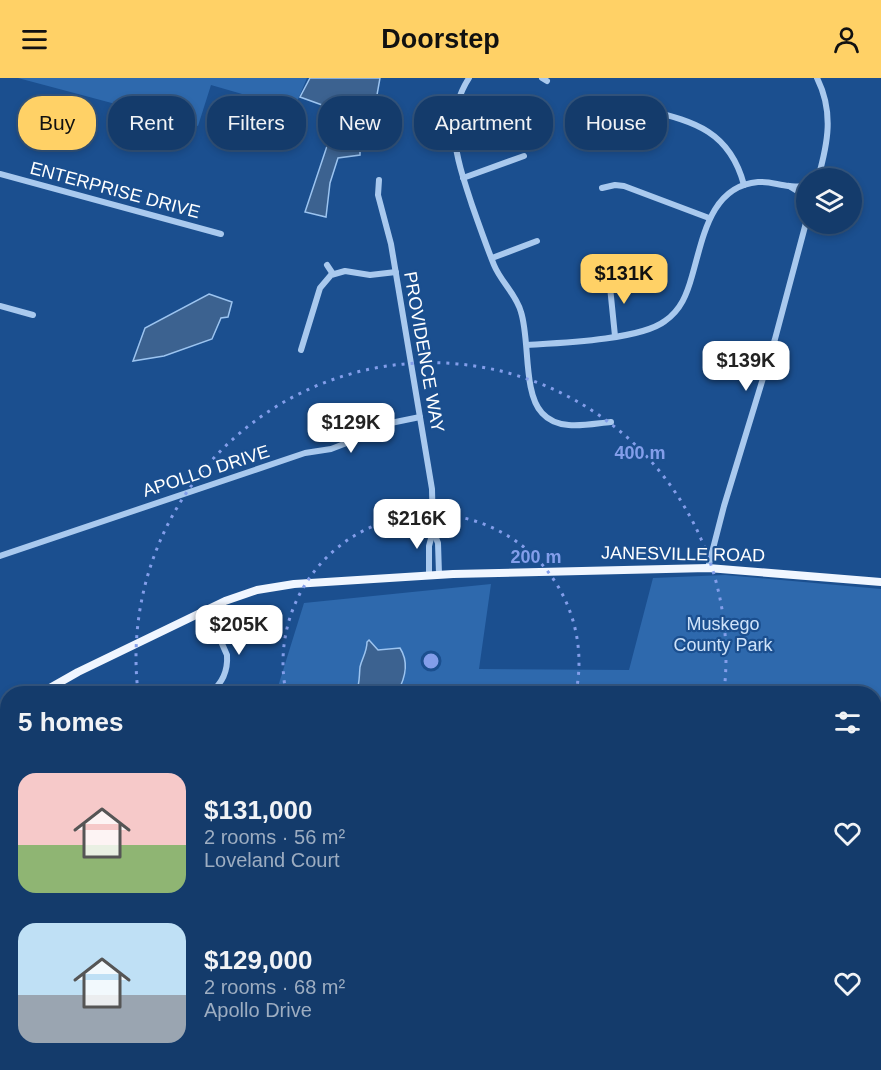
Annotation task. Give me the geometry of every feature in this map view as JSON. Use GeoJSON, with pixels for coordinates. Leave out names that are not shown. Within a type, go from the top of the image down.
{"type":"FeatureCollection","features":[{"type":"Feature","properties":{"kind":"main road","name":"JANESVILLE ROAD"},"geometry":{"type":"LineString","coordinates":[[53,686],[238,596],[281,585],[439,574],[708,568],[881,582]]}},
{"type":"Feature","properties":{"kind":"street"},"geometry":{"type":"LineString","coordinates":[[469,78],[459,100],[454,129],[454,148],[492,258],[519,306],[527,345],[533,399],[543,415],[555,422],[568,425],[611,422]]}},
{"type":"Feature","properties":{"kind":"street"},"geometry":{"type":"LineString","coordinates":[[818,78],[827,104],[829,124],[821,168]]}},
{"type":"Feature","properties":{"kind":"street"},"geometry":{"type":"LineString","coordinates":[[667,116],[698,125],[725,144],[735,157],[744,185]]}},
{"type":"Feature","properties":{"kind":"street"},"geometry":{"type":"LineString","coordinates":[[463,178],[524,156]]}},
{"type":"Feature","properties":{"kind":"street","name":"ENTERPRISE DRIVE"},"geometry":{"type":"LineString","coordinates":[[0,174],[221,234]]}},
{"type":"Feature","properties":{"kind":"street","name":"PROVIDENCE WAY"},"geometry":{"type":"LineString","coordinates":[[379,180],[378,195],[389,233],[431,483],[433,531],[429,546],[429,575]]}},
{"type":"Feature","properties":{"kind":"street"},"geometry":{"type":"LineString","coordinates":[[527,345],[615,336],[650,330],[664,322],[678,308],[686,294],[709,218],[721,201],[744,185],[765,182],[796,186]]}},
{"type":"Feature","properties":{"kind":"street"},"geometry":{"type":"LineString","coordinates":[[602,188],[615,184],[624,186],[709,218]]}},
{"type":"Feature","properties":{"kind":"street"},"geometry":{"type":"LineString","coordinates":[[789,186],[796,191]]}},
{"type":"Feature","properties":{"kind":"street"},"geometry":{"type":"LineString","coordinates":[[708,568],[803,234]]}},
{"type":"Feature","properties":{"kind":"street"},"geometry":{"type":"LineString","coordinates":[[492,258],[537,241]]}},
{"type":"Feature","properties":{"kind":"street"},"geometry":{"type":"LineString","coordinates":[[327,265],[333,274]]}},
{"type":"Feature","properties":{"kind":"street"},"geometry":{"type":"LineString","coordinates":[[301,350],[320,288],[333,274],[345,271],[375,275],[396,272]]}},
{"type":"Feature","properties":{"kind":"street"},"geometry":{"type":"LineString","coordinates":[[609,277],[615,336]]}},
{"type":"Feature","properties":{"kind":"street"},"geometry":{"type":"LineString","coordinates":[[0,306],[33,315]]}},
{"type":"Feature","properties":{"kind":"street","name":"APOLLO DRIVE"},"geometry":{"type":"LineString","coordinates":[[0,556],[305,453],[331,449],[376,426],[420,417]]}},
{"type":"Feature","properties":{"kind":"street","name":"PROVIDENCE WAY"},"geometry":{"type":"LineString","coordinates":[[433,531],[438,543],[439,574]]}},
{"type":"Feature","properties":{"kind":"street"},"geometry":{"type":"LineString","coordinates":[[207,610],[227,655],[228,663],[222,680],[216,686]]}},
{"type":"Feature","properties":{"kind":"green space"},"geometry":{"type":"Polygon","coordinates":[[[18,78],[307,78],[299,96],[249,96],[211,85],[198,126],[195,125],[195,96],[108,96],[108,102],[96,99],[96,96],[86,96],[18,78]]]}},
{"type":"Feature","properties":{"kind":"green space","name":"Muskego County Park"},"geometry":{"type":"Polygon","coordinates":[[[725,575],[881,589],[881,686],[278,686],[304,603],[491,584],[479,669],[629,670],[653,578],[725,575]]]}},
{"type":"Feature","properties":{"kind":"shaded area"},"geometry":{"type":"Polygon","coordinates":[[[310,78],[380,78],[377,96],[318,96],[318,104],[306,99],[306,96],[301,96],[310,78]]]}},
{"type":"Feature","properties":{"kind":"shaded area"},"geometry":{"type":"Polygon","coordinates":[[[326,150],[360,150],[360,155],[338,158],[330,183],[326,217],[305,212],[326,150]]]}},
{"type":"Feature","properties":{"kind":"shaded area"},"geometry":{"type":"Polygon","coordinates":[[[209,294],[232,302],[228,317],[221,318],[212,339],[164,356],[133,361],[145,328],[209,294]]]}},
{"type":"Feature","properties":{"kind":"shaded area"},"geometry":{"type":"Polygon","coordinates":[[[369,640],[378,650],[400,648],[405,665],[400,686],[358,686],[360,667],[369,640]]]}}]}
